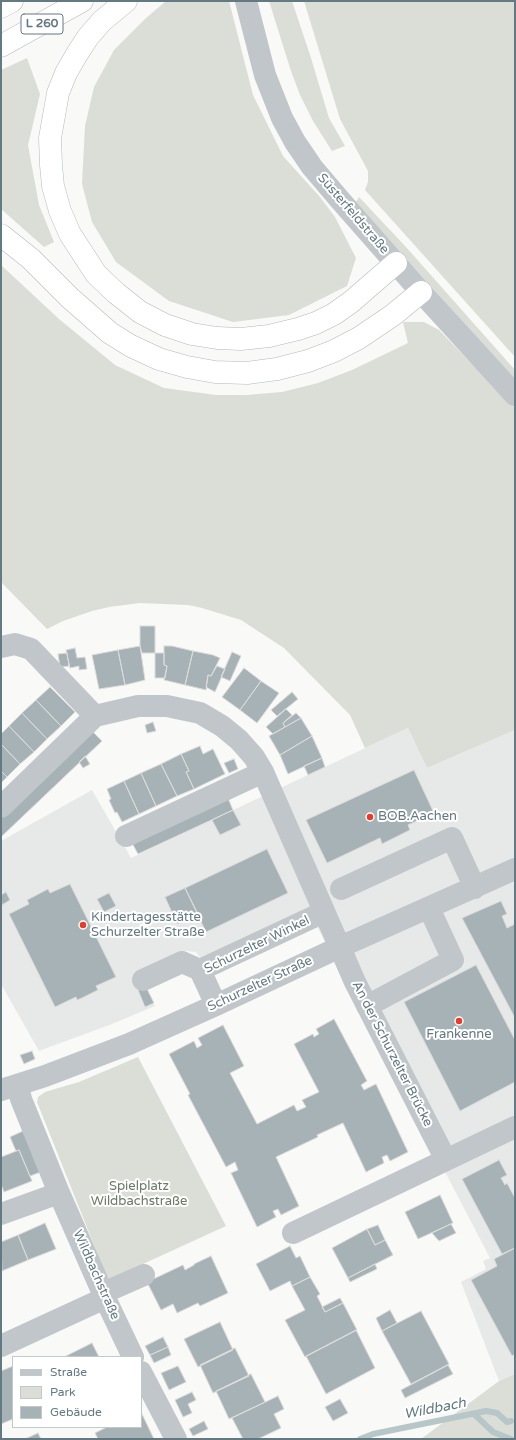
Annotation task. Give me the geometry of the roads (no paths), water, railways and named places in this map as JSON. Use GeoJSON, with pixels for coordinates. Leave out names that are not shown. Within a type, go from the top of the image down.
{"type":"FeatureCollection","features":[{"type":"Feature","properties":{"kind":"highway","name":"L 260"},"geometry":{"type":"LineString","coordinates":[[1,7],[12,1]]}},
{"type":"Feature","properties":{"kind":"highway","name":"L 260"},"geometry":{"type":"LineString","coordinates":[[1,46],[82,1]]}},
{"type":"Feature","properties":{"kind":"highway"},"geometry":{"type":"LineString","coordinates":[[126,1],[102,21],[88,37],[66,73],[58,93],[50,138],[53,186],[60,211],[70,234],[96,274],[116,293],[140,312],[165,325],[192,334],[217,338],[241,339],[269,336],[316,323],[334,314],[351,302],[396,263]]}},
{"type":"Feature","properties":{"kind":"highway"},"geometry":{"type":"LineString","coordinates":[[1,234],[110,333],[131,346],[159,359],[187,367],[215,372],[247,373],[277,369],[308,361],[334,351],[359,338],[393,315],[421,292]]}},
{"type":"Feature","properties":{"kind":"street","name":"Süsterfeldstraße"},"geometry":{"type":"LineString","coordinates":[[246,1],[267,81],[282,118],[295,142],[312,167],[421,292],[515,395]]}},
{"type":"Feature","properties":{"kind":"street"},"geometry":{"type":"LineString","coordinates":[[1,647],[15,644],[31,649],[95,716],[1,807]]}},
{"type":"Feature","properties":{"kind":"street","name":"Schurzelter Winkel"},"geometry":{"type":"LineString","coordinates":[[95,716],[138,706],[167,706],[200,713],[222,726],[239,740],[263,772],[340,947]]}},
{"type":"Feature","properties":{"kind":"street"},"geometry":{"type":"LineString","coordinates":[[126,836],[263,772]]}},
{"type":"Feature","properties":{"kind":"street"},"geometry":{"type":"LineString","coordinates":[[341,889],[452,838],[475,888]]}},
{"type":"Feature","properties":{"kind":"street","name":"Schurzelter Straße"},"geometry":{"type":"LineString","coordinates":[[9,1088],[129,1044],[340,947],[515,869]]}},
{"type":"Feature","properties":{"kind":"street"},"geometry":{"type":"LineString","coordinates":[[367,1006],[454,960],[429,908]]}},
{"type":"Feature","properties":{"kind":"street","name":"Schurzelter Winkel"},"geometry":{"type":"LineString","coordinates":[[216,1005],[200,970],[324,912]]}},
{"type":"Feature","properties":{"kind":"street","name":"An der Schurzelter Brücke"},"geometry":{"type":"LineString","coordinates":[[340,947],[354,982],[446,1160]]}},
{"type":"Feature","properties":{"kind":"street"},"geometry":{"type":"LineString","coordinates":[[143,980],[182,962],[200,970]]}},
{"type":"Feature","properties":{"kind":"street","name":"Wildbachstraße"},"geometry":{"type":"LineString","coordinates":[[9,1088],[21,1099],[59,1193],[104,1296],[133,1356]]}},
{"type":"Feature","properties":{"kind":"street"},"geometry":{"type":"LineString","coordinates":[[294,1232],[515,1127]]}},
{"type":"Feature","properties":{"kind":"street"},"geometry":{"type":"LineString","coordinates":[[1,1214],[59,1193]]}},
{"type":"Feature","properties":{"kind":"street"},"geometry":{"type":"LineString","coordinates":[[1,1346],[144,1275]]}},
{"type":"Feature","properties":{"kind":"street"},"geometry":{"type":"LineString","coordinates":[[142,1374],[176,1439]]}},
{"type":"Feature","properties":{"kind":"waterway","name":"Wildbach"},"geometry":{"type":"LineString","coordinates":[[360,1439],[373,1434],[486,1411],[497,1413],[507,1422],[511,1421]]}},
{"type":"Feature","properties":{"kind":"waterway"},"geometry":{"type":"LineString","coordinates":[[474,1414],[493,1432],[511,1439]]}},
{"type":"Feature","properties":{"kind":"place","name":"BOB.Aachen"},"geometry":{"type":"Point","coordinates":[370,817]}},
{"type":"Feature","properties":{"kind":"place","name":"Kindertagesstätte Schurzelter Straße"},"geometry":{"type":"Point","coordinates":[83,925]}},
{"type":"Feature","properties":{"kind":"place","name":"Frankenne"},"geometry":{"type":"Point","coordinates":[459,1021]}},
{"type":"Feature","properties":{"kind":"park label","name":"Spielplatz Wildbachstraße"},"geometry":{"type":"Point","coordinates":[139,1194]}}]}
